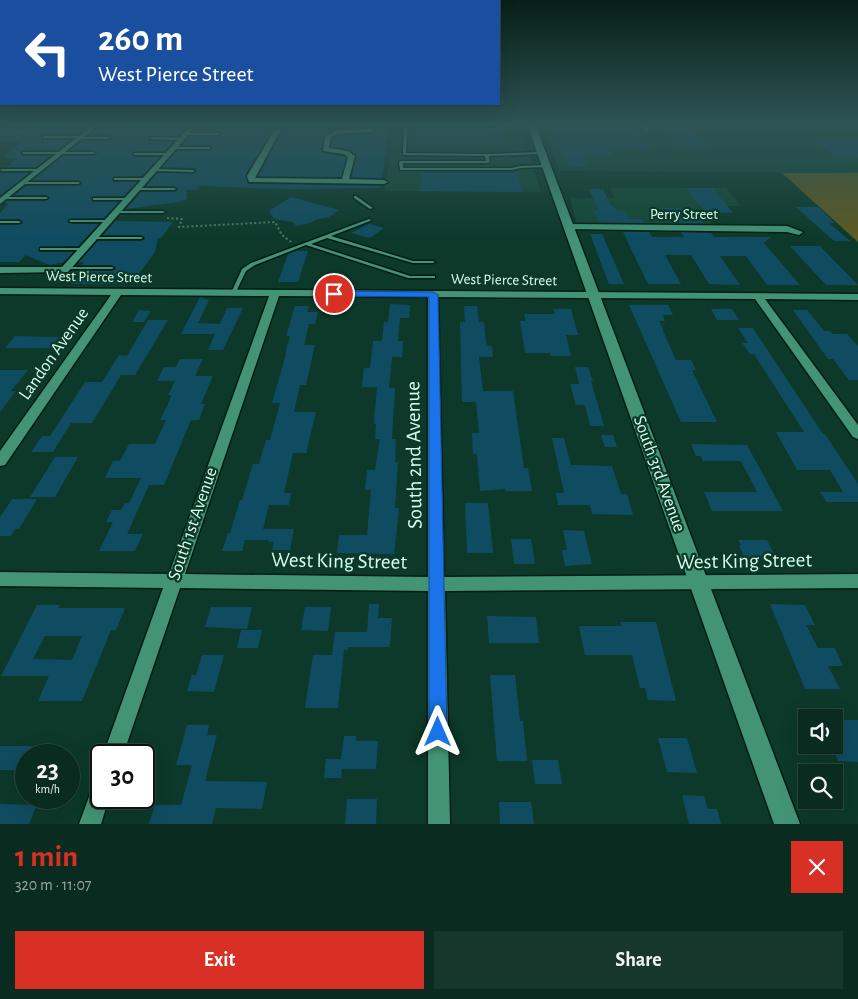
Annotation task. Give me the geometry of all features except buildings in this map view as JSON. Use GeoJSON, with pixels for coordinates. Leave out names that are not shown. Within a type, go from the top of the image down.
{"type":"FeatureCollection","features":[{"type":"Feature","properties":{"kind":"street"},"geometry":{"type":"LineString","coordinates":[[3,198],[48,162]]}},
{"type":"Feature","properties":{"kind":"street"},"geometry":{"type":"LineString","coordinates":[[0,270],[66,270],[162,162]]}},
{"type":"Feature","properties":{"kind":"street"},"geometry":{"type":"LineString","coordinates":[[259,162],[250,179],[265,181],[384,182]]}},
{"type":"Feature","properties":{"kind":"street"},"geometry":{"type":"LineString","coordinates":[[345,181],[350,162]]}},
{"type":"Feature","properties":{"kind":"street","name":"South 3rd Avenue"},"geometry":{"type":"LineString","coordinates":[[546,162],[786,824]]}},
{"type":"Feature","properties":{"kind":"street","name":"Perry Street"},"geometry":{"type":"LineString","coordinates":[[569,228],[787,229],[799,232]]}},
{"type":"Feature","properties":{"kind":"street","name":"West Pierce Street"},"geometry":{"type":"LineString","coordinates":[[0,291],[858,298]]}},
{"type":"Feature","properties":{"kind":"street","name":"Landon Avenue"},"geometry":{"type":"LineString","coordinates":[[0,461],[118,292]]}},
{"type":"Feature","properties":{"kind":"street","name":"South 1st Avenue"},"geometry":{"type":"LineString","coordinates":[[117,744],[275,294]]}},
{"type":"Feature","properties":{"kind":"street","name":"South 2nd Avenue"},"geometry":{"type":"LineString","coordinates":[[433,295],[439,824]]}},
{"type":"Feature","properties":{"kind":"street"},"geometry":{"type":"LineString","coordinates":[[758,297],[858,434]]}},
{"type":"Feature","properties":{"kind":"street","name":"West King Street"},"geometry":{"type":"LineString","coordinates":[[0,579],[436,584],[858,581]]}},
{"type":"Feature","properties":{"kind":"street"},"geometry":{"type":"LineString","coordinates":[[90,824],[95,809]]}},
{"type":"Feature","properties":{"kind":"lane"},"geometry":{"type":"LineString","coordinates":[[401,162],[401,169],[512,169],[547,166]]}},
{"type":"Feature","properties":{"kind":"lane"},"geometry":{"type":"LineString","coordinates":[[2,170],[39,170]]}},
{"type":"Feature","properties":{"kind":"lane"},"geometry":{"type":"LineString","coordinates":[[156,170],[193,171]]}},
{"type":"Feature","properties":{"kind":"lane"},"geometry":{"type":"LineString","coordinates":[[115,179],[147,180]]}},
{"type":"Feature","properties":{"kind":"lane"},"geometry":{"type":"LineString","coordinates":[[23,183],[78,184]]}},
{"type":"Feature","properties":{"kind":"lane"},"geometry":{"type":"LineString","coordinates":[[138,190],[174,190]]}},
{"type":"Feature","properties":{"kind":"lane"},"geometry":{"type":"LineString","coordinates":[[355,197],[371,208]]}},
{"type":"Feature","properties":{"kind":"lane"},"geometry":{"type":"LineString","coordinates":[[3,198],[46,198]]}},
{"type":"Feature","properties":{"kind":"lane"},"geometry":{"type":"LineString","coordinates":[[94,198],[130,199]]}},
{"type":"Feature","properties":{"kind":"lane"},"geometry":{"type":"LineString","coordinates":[[118,212],[163,212]]}},
{"type":"Feature","properties":{"kind":"lane"},"geometry":{"type":"LineString","coordinates":[[71,220],[110,220]]}},
{"type":"Feature","properties":{"kind":"lane"},"geometry":{"type":"LineString","coordinates":[[233,293],[244,270],[253,264],[368,220]]}},
{"type":"Feature","properties":{"kind":"lane"},"geometry":{"type":"LineString","coordinates":[[0,222],[19,222]]}},
{"type":"Feature","properties":{"kind":"lane"},"geometry":{"type":"LineString","coordinates":[[326,236],[414,262],[433,262]]}},
{"type":"Feature","properties":{"kind":"lane"},"geometry":{"type":"LineString","coordinates":[[95,238],[141,238]]}},
{"type":"Feature","properties":{"kind":"lane"},"geometry":{"type":"LineString","coordinates":[[304,245],[410,277],[433,277]]}},
{"type":"Feature","properties":{"kind":"lane"},"geometry":{"type":"LineString","coordinates":[[42,249],[85,249]]}},
{"type":"Feature","properties":{"kind":"lane"},"geometry":{"type":"LineString","coordinates":[[68,268],[112,268]]}},
{"type":"Feature","properties":{"kind":"path"},"geometry":{"type":"LineString","coordinates":[[163,212],[166,218],[182,219],[180,227],[276,222],[286,240],[304,245]]}},
{"type":"Feature","properties":{"kind":"shaded area"},"geometry":{"type":"Polygon","coordinates":[[[389,162],[531,162],[541,192],[385,191],[389,162]]]}},
{"type":"Feature","properties":{"kind":"shaded area"},"geometry":{"type":"Polygon","coordinates":[[[557,162],[858,162],[858,173],[560,171],[557,162]]]}},
{"type":"Feature","properties":{"kind":"shaded area"},"geometry":{"type":"Polygon","coordinates":[[[782,173],[858,173],[858,242],[782,173]]]}},
{"type":"Feature","properties":{"kind":"shaded area"},"geometry":{"type":"Polygon","coordinates":[[[610,188],[726,188],[741,206],[699,206],[712,224],[577,224],[570,198],[615,198],[610,188]]]}},
{"type":"Feature","properties":{"kind":"route"},"geometry":{"type":"LineString","coordinates":[[334,294],[433,295],[438,732]]}}]}
